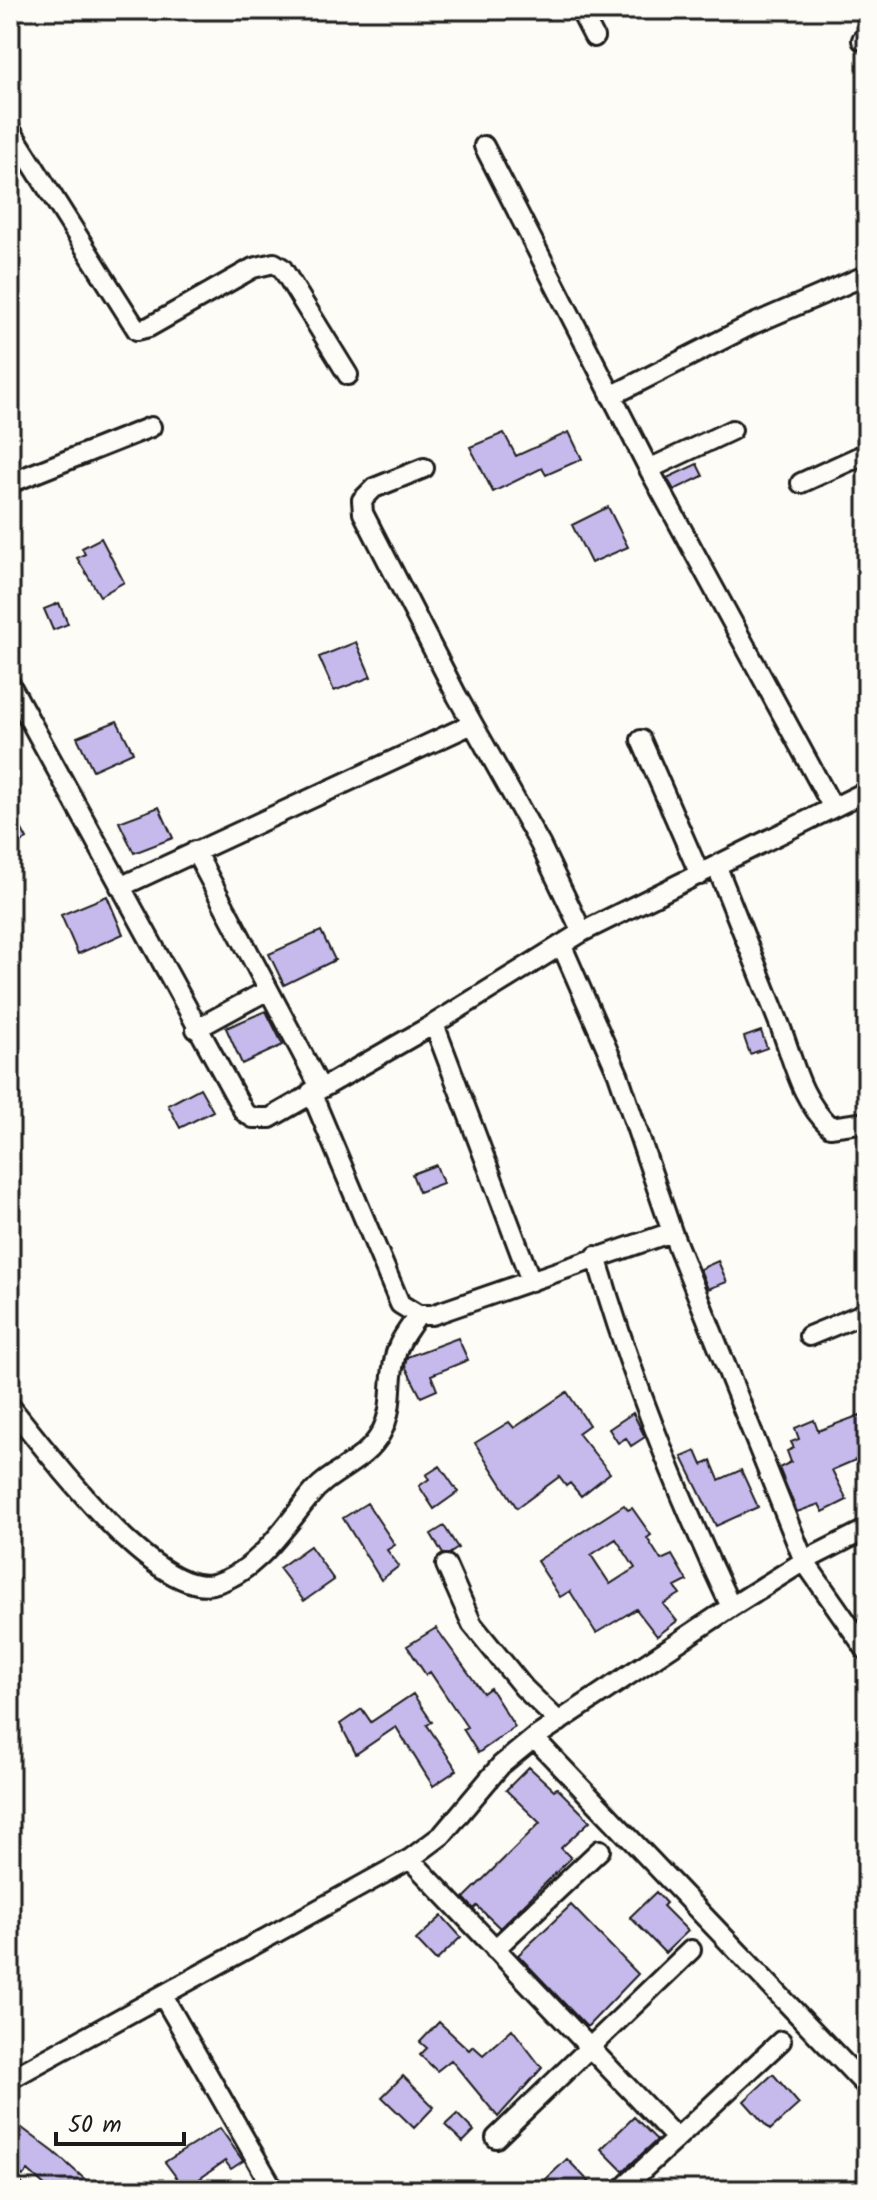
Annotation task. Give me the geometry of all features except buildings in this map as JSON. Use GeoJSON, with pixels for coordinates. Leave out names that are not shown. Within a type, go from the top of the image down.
{"type":"FeatureCollection","features":[{"type":"Feature","properties":{"kind":"street"},"geometry":{"type":"LineString","coordinates":[[580,10],[594,37]]}},
{"type":"Feature","properties":{"kind":"street"},"geometry":{"type":"LineString","coordinates":[[10,129],[137,330],[149,327],[253,268],[274,263],[282,268],[348,375]]}},
{"type":"Feature","properties":{"kind":"street"},"geometry":{"type":"LineString","coordinates":[[484,146],[649,469],[832,806]]}},
{"type":"Feature","properties":{"kind":"street"},"geometry":{"type":"LineString","coordinates":[[611,396],[751,325],[867,275]]}},
{"type":"Feature","properties":{"kind":"street"},"geometry":{"type":"LineString","coordinates":[[10,483],[151,427]]}},
{"type":"Feature","properties":{"kind":"street"},"geometry":{"type":"LineString","coordinates":[[649,469],[732,430]]}},
{"type":"Feature","properties":{"kind":"street"},"geometry":{"type":"LineString","coordinates":[[801,483],[867,453]]}},
{"type":"Feature","properties":{"kind":"street"},"geometry":{"type":"LineString","coordinates":[[424,468],[374,488],[362,500],[363,513],[472,724],[540,844],[582,932]]}},
{"type":"Feature","properties":{"kind":"street"},"geometry":{"type":"LineString","coordinates":[[10,684],[196,1029],[244,1112],[253,1118],[270,1118],[434,1024],[582,932],[867,791]]}},
{"type":"Feature","properties":{"kind":"street"},"geometry":{"type":"LineString","coordinates":[[120,887],[472,724]]}},
{"type":"Feature","properties":{"kind":"street"},"geometry":{"type":"LineString","coordinates":[[641,740],[708,871],[783,1035],[796,1079],[813,1111],[830,1127],[867,1122]]}},
{"type":"Feature","properties":{"kind":"street"},"geometry":{"type":"LineString","coordinates":[[195,851],[316,1089],[400,1304],[418,1315],[432,1315],[672,1232]]}},
{"type":"Feature","properties":{"kind":"street"},"geometry":{"type":"LineString","coordinates":[[562,946],[618,1074],[672,1232],[804,1561],[867,1651]]}},
{"type":"Feature","properties":{"kind":"street"},"geometry":{"type":"LineString","coordinates":[[196,1029],[268,990]]}},
{"type":"Feature","properties":{"kind":"street"},"geometry":{"type":"LineString","coordinates":[[434,1024],[531,1281]]}},
{"type":"Feature","properties":{"kind":"street"},"geometry":{"type":"LineString","coordinates":[[596,1256],[639,1386],[692,1525],[731,1607]]}},
{"type":"Feature","properties":{"kind":"street"},"geometry":{"type":"LineString","coordinates":[[809,1336],[867,1312]]}},
{"type":"Feature","properties":{"kind":"street"},"geometry":{"type":"LineString","coordinates":[[10,1406],[81,1492],[143,1556],[191,1585],[209,1585],[242,1571],[261,1555],[312,1493],[368,1452],[391,1413],[394,1359],[398,1345],[418,1315]]}},
{"type":"Feature","properties":{"kind":"street"},"geometry":{"type":"LineString","coordinates":[[10,2079],[410,1859],[442,1835],[501,1765],[534,1738],[804,1561],[867,1529]]}},
{"type":"Feature","properties":{"kind":"street"},"geometry":{"type":"LineString","coordinates":[[446,1565],[472,1624],[524,1688],[559,1722]]}},
{"type":"Feature","properties":{"kind":"street"},"geometry":{"type":"LineString","coordinates":[[534,1738],[867,2087]]}},
{"type":"Feature","properties":{"kind":"street"},"geometry":{"type":"LineString","coordinates":[[495,1949],[600,1850]]}},
{"type":"Feature","properties":{"kind":"street"},"geometry":{"type":"LineString","coordinates":[[410,1859],[676,2138]]}},
{"type":"Feature","properties":{"kind":"street"},"geometry":{"type":"LineString","coordinates":[[496,2138],[691,1950]]}},
{"type":"Feature","properties":{"kind":"street"},"geometry":{"type":"LineString","coordinates":[[163,1996],[274,2190]]}},
{"type":"Feature","properties":{"kind":"street"},"geometry":{"type":"LineString","coordinates":[[621,2190],[781,2041]]}}]}
